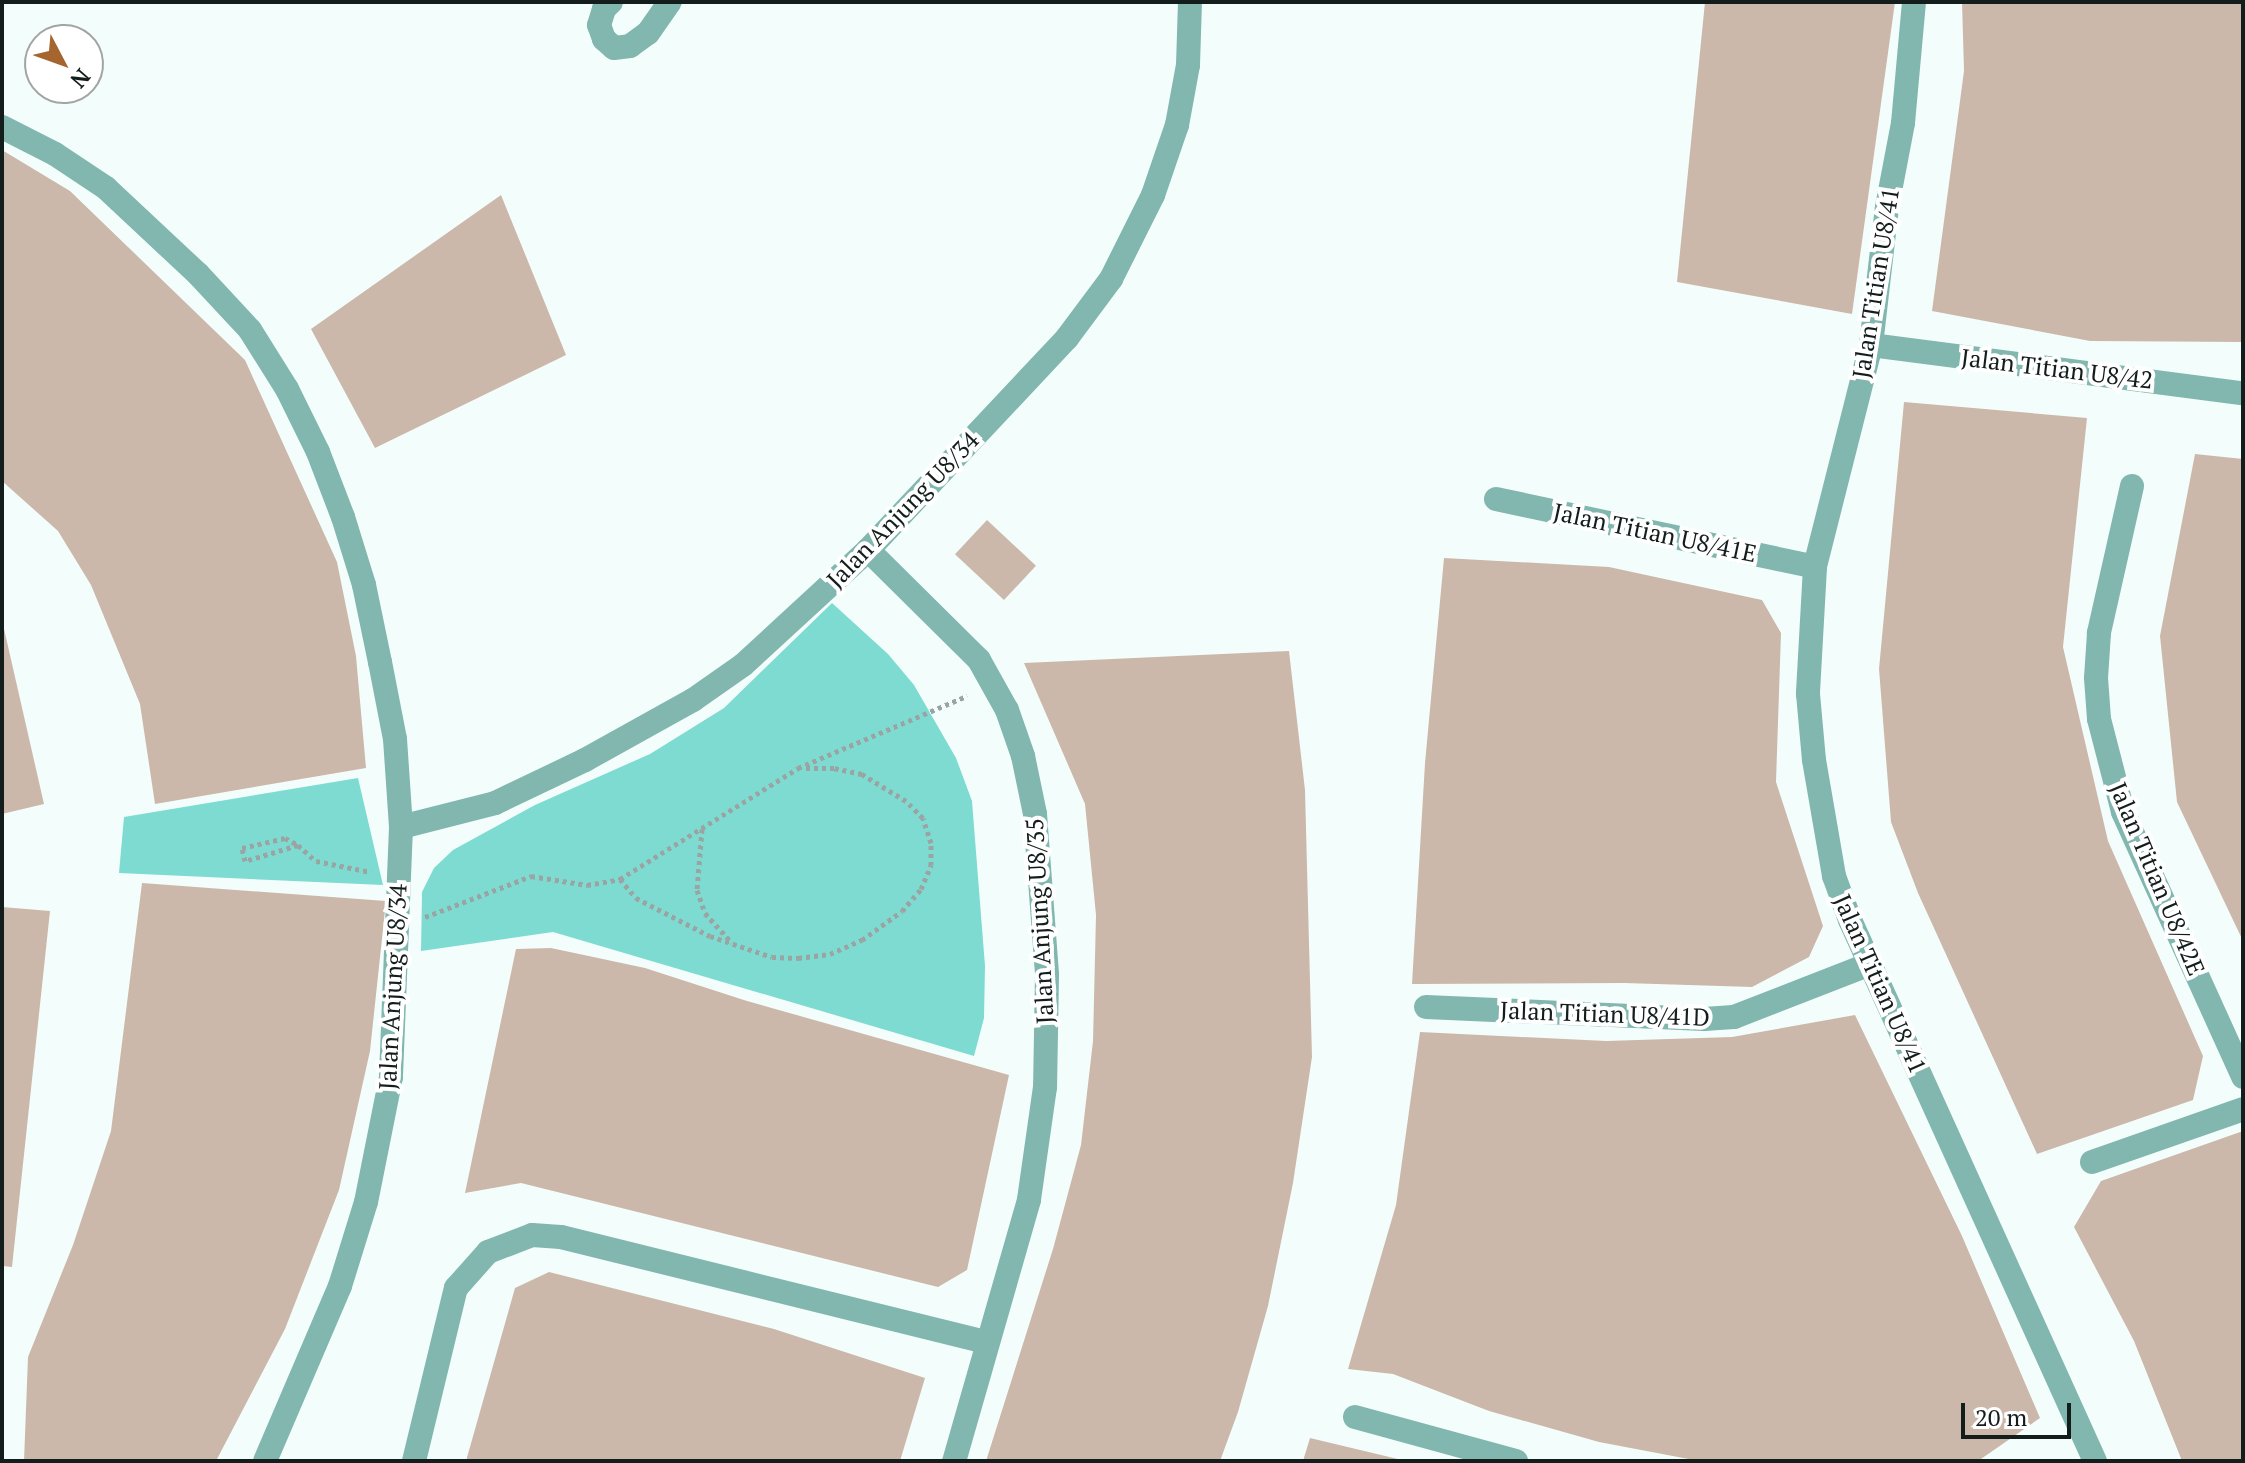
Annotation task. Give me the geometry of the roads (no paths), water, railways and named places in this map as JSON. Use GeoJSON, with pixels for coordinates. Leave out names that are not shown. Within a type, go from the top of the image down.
{"type":"FeatureCollection","features":[{"type":"Feature","properties":{"kind":"street"},"geometry":{"type":"LineString","coordinates":[[611,2],[604,9],[599,25],[604,39],[614,48],[630,46],[648,33],[670,2]]}},
{"type":"Feature","properties":{"kind":"street","name":"Jalan Anjung U8/34"},"geometry":{"type":"LineString","coordinates":[[401,827],[495,803],[667,716],[743,665],[868,550],[1067,338],[1111,279],[1147,209],[1177,125],[1188,65],[1190,2]]}},
{"type":"Feature","properties":{"kind":"street","name":"Jalan Titian U8/41"},"geometry":{"type":"LineString","coordinates":[[1914,2],[1903,123],[1887,207],[1871,345],[1815,567],[1808,694],[1814,760],[1834,876],[1870,964],[2091,1460]]}},
{"type":"Feature","properties":{"kind":"street","name":"Jalan Anjung U8/34"},"geometry":{"type":"LineString","coordinates":[[2,127],[55,154],[106,188],[158,235],[250,330],[287,389],[328,478],[364,585],[395,739],[401,827],[391,1077],[366,1202],[340,1286],[265,1461]]}},
{"type":"Feature","properties":{"kind":"street","name":"Jalan Titian U8/42"},"geometry":{"type":"LineString","coordinates":[[1871,345],[2243,393]]}},
{"type":"Feature","properties":{"kind":"street","name":"Jalan Titian U8/42E"},"geometry":{"type":"LineString","coordinates":[[2132,486],[2099,633],[2096,678],[2099,719],[2123,812],[2243,1077]]}},
{"type":"Feature","properties":{"kind":"street","name":"Jalan Titian U8/41E"},"geometry":{"type":"LineString","coordinates":[[1496,499],[1815,567]]}},
{"type":"Feature","properties":{"kind":"street","name":"Jalan Anjung U8/35"},"geometry":{"type":"LineString","coordinates":[[868,550],[950,627],[979,660],[1007,710],[1023,756],[1035,814],[1047,975],[1045,1087],[1029,1200],[954,1461]]}},
{"type":"Feature","properties":{"kind":"street","name":"Jalan Titian U8/41D"},"geometry":{"type":"LineString","coordinates":[[1426,1007],[1704,1019],[1734,1017],[1870,964]]}},
{"type":"Feature","properties":{"kind":"street"},"geometry":{"type":"LineString","coordinates":[[2092,1162],[2243,1109]]}},
{"type":"Feature","properties":{"kind":"street"},"geometry":{"type":"LineString","coordinates":[[414,1461],[456,1288],[488,1252],[532,1235],[561,1237],[986,1342]]}},
{"type":"Feature","properties":{"kind":"street"},"geometry":{"type":"LineString","coordinates":[[1355,1417],[1516,1461]]}}]}
